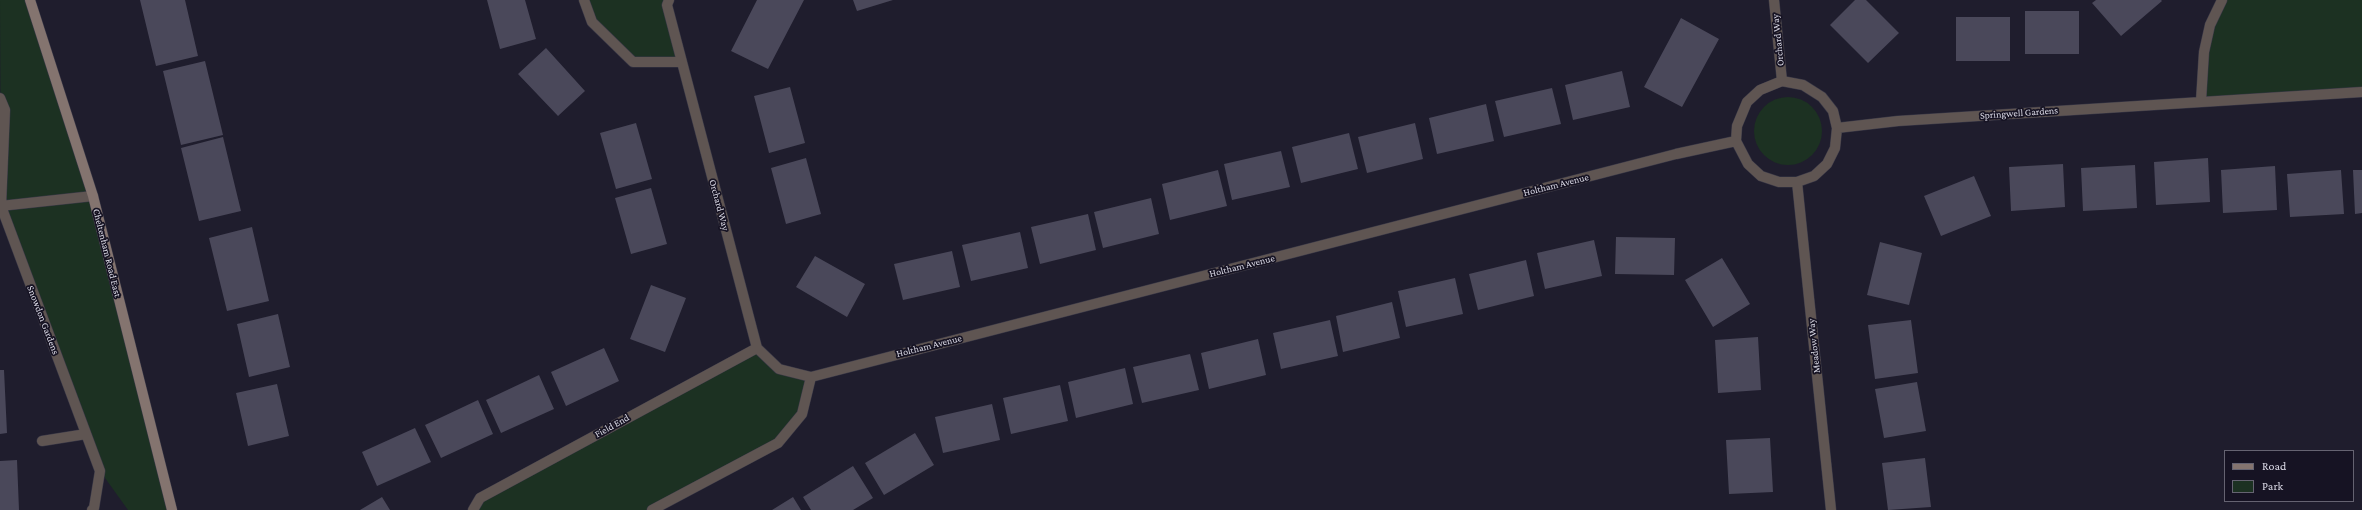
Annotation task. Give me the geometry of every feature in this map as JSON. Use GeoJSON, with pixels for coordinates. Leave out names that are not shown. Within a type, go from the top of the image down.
{"type":"FeatureCollection","features":[{"type":"Feature","properties":{"kind":"main road","name":"Cheltenham Road East"},"geometry":{"type":"LineString","coordinates":[[30,0],[93,196],[172,510]]}},
{"type":"Feature","properties":{"kind":"street"},"geometry":{"type":"LineString","coordinates":[[584,0],[592,22],[633,62],[682,62]]}},
{"type":"Feature","properties":{"kind":"street","name":"Orchard Way"},"geometry":{"type":"LineString","coordinates":[[669,0],[667,5],[757,348]]}},
{"type":"Feature","properties":{"kind":"street","name":"Orchard Way"},"geometry":{"type":"LineString","coordinates":[[1774,0],[1782,81]]}},
{"type":"Feature","properties":{"kind":"street"},"geometry":{"type":"LineString","coordinates":[[2201,101],[2204,52],[2210,25],[2222,0]]}},
{"type":"Feature","properties":{"kind":"street"},"geometry":{"type":"LineString","coordinates":[[1782,81],[1803,85],[1822,97],[1833,111],[1837,128],[1835,148],[1827,164],[1814,176],[1797,182],[1779,182],[1761,176],[1748,164],[1736,141],[1738,126],[1747,102],[1760,90],[1782,81]]}},
{"type":"Feature","properties":{"kind":"street","name":"Springwell Gardens"},"geometry":{"type":"LineString","coordinates":[[1837,128],[1898,121],[2362,92]]}},
{"type":"Feature","properties":{"kind":"street","name":"Snowdon Gardens"},"geometry":{"type":"LineString","coordinates":[[0,98],[5,110],[0,206],[100,471],[94,508],[92,510]]}},
{"type":"Feature","properties":{"kind":"street","name":"Holtham Avenue"},"geometry":{"type":"LineString","coordinates":[[757,348],[779,370],[811,377],[1676,154],[1736,141]]}},
{"type":"Feature","properties":{"kind":"street","name":"Meadow Way"},"geometry":{"type":"LineString","coordinates":[[1797,182],[1831,510]]}},
{"type":"Feature","properties":{"kind":"street"},"geometry":{"type":"LineString","coordinates":[[0,206],[93,196]]}},
{"type":"Feature","properties":{"kind":"street","name":"Field End"},"geometry":{"type":"LineString","coordinates":[[473,510],[480,498],[757,348]]}},
{"type":"Feature","properties":{"kind":"street"},"geometry":{"type":"LineString","coordinates":[[652,510],[778,443],[802,414],[811,377]]}},
{"type":"Feature","properties":{"kind":"street"},"geometry":{"type":"LineString","coordinates":[[42,441],[86,434]]}},
{"type":"Feature","properties":{"kind":"green space"},"geometry":{"type":"Polygon","coordinates":[[[0,0],[30,0],[93,196],[172,510],[128,510],[100,471],[1,206],[0,0]]]}},
{"type":"Feature","properties":{"kind":"green space"},"geometry":{"type":"Polygon","coordinates":[[[584,0],[669,0],[682,62],[633,62],[592,22],[584,0]]]}},
{"type":"Feature","properties":{"kind":"green space"},"geometry":{"type":"Polygon","coordinates":[[[2222,0],[2362,0],[2362,92],[2201,101],[2204,52],[2222,0]]]}},
{"type":"Feature","properties":{"kind":"green space"},"geometry":{"type":"Polygon","coordinates":[[[1781,97],[1795,97],[1807,102],[1817,112],[1822,124],[1822,138],[1817,150],[1807,160],[1795,165],[1781,165],[1769,160],[1759,150],[1754,138],[1754,124],[1759,112],[1769,102],[1781,97]]]}},
{"type":"Feature","properties":{"kind":"green space"},"geometry":{"type":"Polygon","coordinates":[[[757,348],[779,369],[811,377],[802,414],[778,443],[652,510],[473,510],[480,498],[757,348]]]}},
{"type":"Feature","properties":{"kind":"building"},"geometry":{"type":"Polygon","coordinates":[[[140,0],[185,0],[198,56],[156,66],[140,0]]]}},
{"type":"Feature","properties":{"kind":"building"},"geometry":{"type":"Polygon","coordinates":[[[487,0],[525,0],[536,39],[500,49],[487,0]]]}},
{"type":"Feature","properties":{"kind":"building"},"geometry":{"type":"Polygon","coordinates":[[[757,0],[804,0],[768,69],[731,51],[757,0]]]}},
{"type":"Feature","properties":{"kind":"building"},"geometry":{"type":"Polygon","coordinates":[[[853,0],[893,0],[857,11],[853,0]]]}},
{"type":"Feature","properties":{"kind":"building"},"geometry":{"type":"Polygon","coordinates":[[[1855,0],[1866,0],[1899,33],[1868,63],[1830,25],[1855,0]]]}},
{"type":"Feature","properties":{"kind":"building"},"geometry":{"type":"Polygon","coordinates":[[[2096,0],[2162,1],[2121,36],[2092,3],[2096,0]]]}},
{"type":"Feature","properties":{"kind":"building"},"geometry":{"type":"Polygon","coordinates":[[[2025,11],[2079,11],[2079,54],[2025,54],[2025,11]]]}},
{"type":"Feature","properties":{"kind":"building"},"geometry":{"type":"Polygon","coordinates":[[[1956,17],[2010,17],[2010,61],[1956,61],[1956,17]]]}},
{"type":"Feature","properties":{"kind":"building"},"geometry":{"type":"Polygon","coordinates":[[[1681,18],[1719,39],[1682,107],[1644,87],[1681,18]]]}},
{"type":"Feature","properties":{"kind":"building"},"geometry":{"type":"Polygon","coordinates":[[[546,48],[585,91],[558,116],[518,74],[546,48]]]}},
{"type":"Feature","properties":{"kind":"building"},"geometry":{"type":"Polygon","coordinates":[[[205,61],[223,135],[181,145],[163,71],[205,61]]]}},
{"type":"Feature","properties":{"kind":"building"},"geometry":{"type":"Polygon","coordinates":[[[1622,71],[1630,107],[1573,120],[1565,85],[1622,71]]]}},
{"type":"Feature","properties":{"kind":"building"},"geometry":{"type":"Polygon","coordinates":[[[790,87],[805,143],[769,153],[754,96],[790,87]]]}},
{"type":"Feature","properties":{"kind":"building"},"geometry":{"type":"Polygon","coordinates":[[[1552,88],[1561,124],[1504,137],[1495,101],[1552,88]]]}},
{"type":"Feature","properties":{"kind":"building"},"geometry":{"type":"Polygon","coordinates":[[[1486,104],[1494,141],[1437,154],[1429,118],[1486,104]]]}},
{"type":"Feature","properties":{"kind":"building"},"geometry":{"type":"Polygon","coordinates":[[[636,123],[652,179],[616,189],[600,133],[636,123]]]}},
{"type":"Feature","properties":{"kind":"building"},"geometry":{"type":"Polygon","coordinates":[[[1415,123],[1423,159],[1367,173],[1358,137],[1415,123]]]}},
{"type":"Feature","properties":{"kind":"building"},"geometry":{"type":"Polygon","coordinates":[[[1349,133],[1358,169],[1301,183],[1292,147],[1349,133]]]}},
{"type":"Feature","properties":{"kind":"building"},"geometry":{"type":"Polygon","coordinates":[[[223,137],[241,211],[199,221],[181,148],[223,137]]]}},
{"type":"Feature","properties":{"kind":"building"},"geometry":{"type":"Polygon","coordinates":[[[1281,151],[1290,187],[1232,200],[1224,164],[1281,151]]]}},
{"type":"Feature","properties":{"kind":"building"},"geometry":{"type":"Polygon","coordinates":[[[806,158],[821,214],[786,224],[771,168],[806,158]]]}},
{"type":"Feature","properties":{"kind":"building"},"geometry":{"type":"Polygon","coordinates":[[[2208,158],[2210,202],[2156,205],[2154,162],[2208,158]]]}},
{"type":"Feature","properties":{"kind":"building"},"geometry":{"type":"Polygon","coordinates":[[[2063,164],[2065,207],[2011,211],[2009,167],[2063,164]]]}},
{"type":"Feature","properties":{"kind":"building"},"geometry":{"type":"Polygon","coordinates":[[[2135,165],[2137,208],[2083,211],[2081,168],[2135,165]]]}},
{"type":"Feature","properties":{"kind":"building"},"geometry":{"type":"Polygon","coordinates":[[[2275,166],[2277,210],[2223,213],[2221,170],[2275,166]]]}},
{"type":"Feature","properties":{"kind":"building"},"geometry":{"type":"Polygon","coordinates":[[[1218,170],[1227,206],[1170,220],[1162,184],[1218,170]]]}},
{"type":"Feature","properties":{"kind":"building"},"geometry":{"type":"Polygon","coordinates":[[[2341,170],[2344,214],[2290,217],[2287,174],[2341,170]]]}},
{"type":"Feature","properties":{"kind":"building"},"geometry":{"type":"Polygon","coordinates":[[[2353,170],[2362,170],[2362,213],[2355,214],[2353,170]]]}},
{"type":"Feature","properties":{"kind":"building"},"geometry":{"type":"Polygon","coordinates":[[[1974,176],[1991,216],[1941,236],[1924,196],[1974,176]]]}},
{"type":"Feature","properties":{"kind":"building"},"geometry":{"type":"Polygon","coordinates":[[[651,188],[667,244],[631,254],[615,198],[651,188]]]}},
{"type":"Feature","properties":{"kind":"building"},"geometry":{"type":"Polygon","coordinates":[[[1151,198],[1159,234],[1103,248],[1094,212],[1151,198]]]}},
{"type":"Feature","properties":{"kind":"building"},"geometry":{"type":"Polygon","coordinates":[[[1088,214],[1096,250],[1040,264],[1031,227],[1088,214]]]}},
{"type":"Feature","properties":{"kind":"building"},"geometry":{"type":"Polygon","coordinates":[[[252,227],[269,301],[227,311],[209,238],[252,227]]]}},
{"type":"Feature","properties":{"kind":"building"},"geometry":{"type":"Polygon","coordinates":[[[1020,232],[1028,268],[971,281],[962,245],[1020,232]]]}},
{"type":"Feature","properties":{"kind":"building"},"geometry":{"type":"Polygon","coordinates":[[[1616,237],[1675,238],[1674,275],[1615,274],[1616,237]]]}},
{"type":"Feature","properties":{"kind":"building"},"geometry":{"type":"Polygon","coordinates":[[[1594,240],[1602,276],[1545,289],[1537,253],[1594,240]]]}},
{"type":"Feature","properties":{"kind":"building"},"geometry":{"type":"Polygon","coordinates":[[[1880,242],[1922,253],[1909,305],[1867,295],[1880,242]]]}},
{"type":"Feature","properties":{"kind":"building"},"geometry":{"type":"Polygon","coordinates":[[[952,251],[960,287],[903,300],[894,264],[952,251]]]}},
{"type":"Feature","properties":{"kind":"building"},"geometry":{"type":"Polygon","coordinates":[[[815,256],[865,284],[847,317],[796,287],[815,256]]]}},
{"type":"Feature","properties":{"kind":"building"},"geometry":{"type":"Polygon","coordinates":[[[1722,258],[1750,304],[1713,327],[1685,280],[1722,258]]]}},
{"type":"Feature","properties":{"kind":"building"},"geometry":{"type":"Polygon","coordinates":[[[1526,260],[1534,296],[1478,310],[1469,274],[1526,260]]]}},
{"type":"Feature","properties":{"kind":"building"},"geometry":{"type":"Polygon","coordinates":[[[1455,278],[1463,314],[1406,327],[1398,291],[1455,278]]]}},
{"type":"Feature","properties":{"kind":"building"},"geometry":{"type":"Polygon","coordinates":[[[651,285],[686,298],[665,352],[630,339],[651,285]]]}},
{"type":"Feature","properties":{"kind":"building"},"geometry":{"type":"Polygon","coordinates":[[[1392,302],[1400,338],[1343,352],[1336,316],[1392,302]]]}},
{"type":"Feature","properties":{"kind":"building"},"geometry":{"type":"Polygon","coordinates":[[[278,314],[290,367],[249,377],[237,324],[278,314]]]}},
{"type":"Feature","properties":{"kind":"building"},"geometry":{"type":"Polygon","coordinates":[[[1330,320],[1338,356],[1281,369],[1273,333],[1330,320]]]}},
{"type":"Feature","properties":{"kind":"building"},"geometry":{"type":"Polygon","coordinates":[[[1911,320],[1918,373],[1875,379],[1868,325],[1911,320]]]}},
{"type":"Feature","properties":{"kind":"building"},"geometry":{"type":"Polygon","coordinates":[[[1758,337],[1761,390],[1718,393],[1715,340],[1758,337]]]}},
{"type":"Feature","properties":{"kind":"building"},"geometry":{"type":"Polygon","coordinates":[[[1258,339],[1266,375],[1209,389],[1201,353],[1258,339]]]}},
{"type":"Feature","properties":{"kind":"building"},"geometry":{"type":"Polygon","coordinates":[[[604,348],[619,381],[566,406],[551,372],[604,348]]]}},
{"type":"Feature","properties":{"kind":"building"},"geometry":{"type":"Polygon","coordinates":[[[1190,354],[1199,390],[1142,403],[1133,367],[1190,354]]]}},
{"type":"Feature","properties":{"kind":"building"},"geometry":{"type":"Polygon","coordinates":[[[1125,368],[1133,404],[1076,418],[1068,382],[1125,368]]]}},
{"type":"Feature","properties":{"kind":"building"},"geometry":{"type":"Polygon","coordinates":[[[0,370],[4,370],[7,433],[0,434],[0,370]]]}},
{"type":"Feature","properties":{"kind":"building"},"geometry":{"type":"Polygon","coordinates":[[[539,375],[554,409],[501,433],[486,400],[539,375]]]}},
{"type":"Feature","properties":{"kind":"building"},"geometry":{"type":"Polygon","coordinates":[[[1917,382],[1926,431],[1884,438],[1875,389],[1917,382]]]}},
{"type":"Feature","properties":{"kind":"building"},"geometry":{"type":"Polygon","coordinates":[[[277,384],[289,436],[248,446],[236,393],[277,384]]]}},
{"type":"Feature","properties":{"kind":"building"},"geometry":{"type":"Polygon","coordinates":[[[1060,385],[1068,421],[1011,434],[1003,398],[1060,385]]]}},
{"type":"Feature","properties":{"kind":"building"},"geometry":{"type":"Polygon","coordinates":[[[478,400],[493,434],[441,458],[425,425],[478,400]]]}},
{"type":"Feature","properties":{"kind":"building"},"geometry":{"type":"Polygon","coordinates":[[[992,404],[1000,440],[943,453],[935,417],[992,404]]]}},
{"type":"Feature","properties":{"kind":"building"},"geometry":{"type":"Polygon","coordinates":[[[415,428],[431,462],[377,486],[362,452],[415,428]]]}},
{"type":"Feature","properties":{"kind":"building"},"geometry":{"type":"Polygon","coordinates":[[[915,433],[934,465],[884,495],[865,463],[915,433]]]}},
{"type":"Feature","properties":{"kind":"building"},"geometry":{"type":"Polygon","coordinates":[[[1770,438],[1773,492],[1729,494],[1726,440],[1770,438]]]}},
{"type":"Feature","properties":{"kind":"building"},"geometry":{"type":"Polygon","coordinates":[[[1925,458],[1931,507],[1888,510],[1882,463],[1925,458]]]}},
{"type":"Feature","properties":{"kind":"building"},"geometry":{"type":"Polygon","coordinates":[[[17,460],[19,510],[0,510],[0,461],[17,460]]]}},
{"type":"Feature","properties":{"kind":"building"},"geometry":{"type":"Polygon","coordinates":[[[853,466],[873,498],[853,510],[811,510],[803,497],[853,466]]]}},
{"type":"Feature","properties":{"kind":"building"},"geometry":{"type":"Polygon","coordinates":[[[382,497],[390,510],[360,510],[382,497]]]}},
{"type":"Feature","properties":{"kind":"building"},"geometry":{"type":"Polygon","coordinates":[[[793,497],[801,510],[772,510],[793,497]]]}}]}
